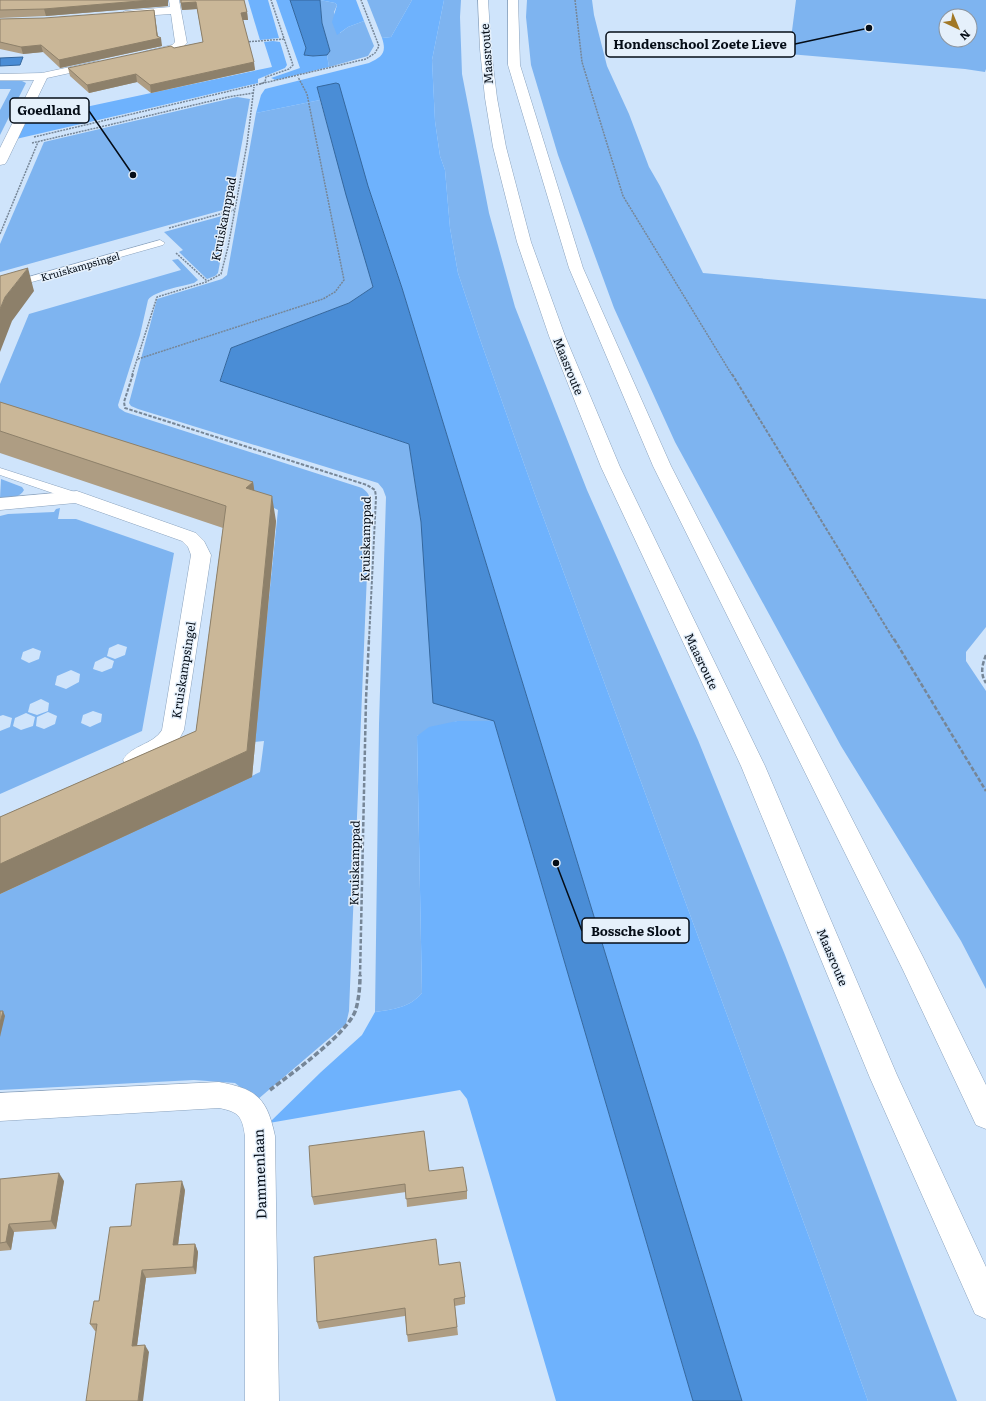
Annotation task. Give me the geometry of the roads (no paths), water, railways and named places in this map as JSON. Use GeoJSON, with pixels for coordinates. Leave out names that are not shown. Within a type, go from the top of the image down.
{"type":"FeatureCollection","features":[{"type":"Feature","properties":{"kind":"main road","name":"Maasroute"},"geometry":{"type":"LineString","coordinates":[[483,0],[487,77],[492,109],[511,198],[532,268],[559,343],[614,477],[753,766],[872,1050],[986,1302]]}},
{"type":"Feature","properties":{"kind":"main road"},"geometry":{"type":"LineString","coordinates":[[513,0],[514,65],[576,268],[662,466],[914,965],[986,1115]]}},
{"type":"Feature","properties":{"kind":"main road"},"geometry":{"type":"LineString","coordinates":[[114,15],[175,5],[182,43],[180,46],[166,51],[135,57]]}},
{"type":"Feature","properties":{"kind":"main road"},"geometry":{"type":"LineString","coordinates":[[0,77],[42,76],[111,62]]}},
{"type":"Feature","properties":{"kind":"main road"},"geometry":{"type":"LineString","coordinates":[[0,161],[13,143],[42,76]]}},
{"type":"Feature","properties":{"kind":"main road","name":"Kruiskampsingel"},"geometry":{"type":"LineString","coordinates":[[0,504],[77,497],[189,537],[198,545],[202,555],[173,730],[166,743],[148,754],[120,766]]}},
{"type":"Feature","properties":{"kind":"main road","name":"Dammenlaan"},"geometry":{"type":"LineString","coordinates":[[0,1107],[219,1095],[236,1098],[250,1106],[257,1121],[260,1136],[262,1401]]}},
{"type":"Feature","properties":{"kind":"lane","name":"Kruiskampsingel"},"geometry":{"type":"LineString","coordinates":[[0,288],[160,243]]}},
{"type":"Feature","properties":{"kind":"lane","name":"Kruiskampsingel"},"geometry":{"type":"LineString","coordinates":[[0,471],[77,497]]}},
{"type":"Feature","properties":{"kind":"place","name":"Hondenschool Zoete Lieve"},"geometry":{"type":"Point","coordinates":[869,28]}},
{"type":"Feature","properties":{"kind":"place","name":"Goedland"},"geometry":{"type":"Point","coordinates":[133,175]}},
{"type":"Feature","properties":{"kind":"place","name":"Bossche Sloot"},"geometry":{"type":"Point","coordinates":[556,863]}}]}
